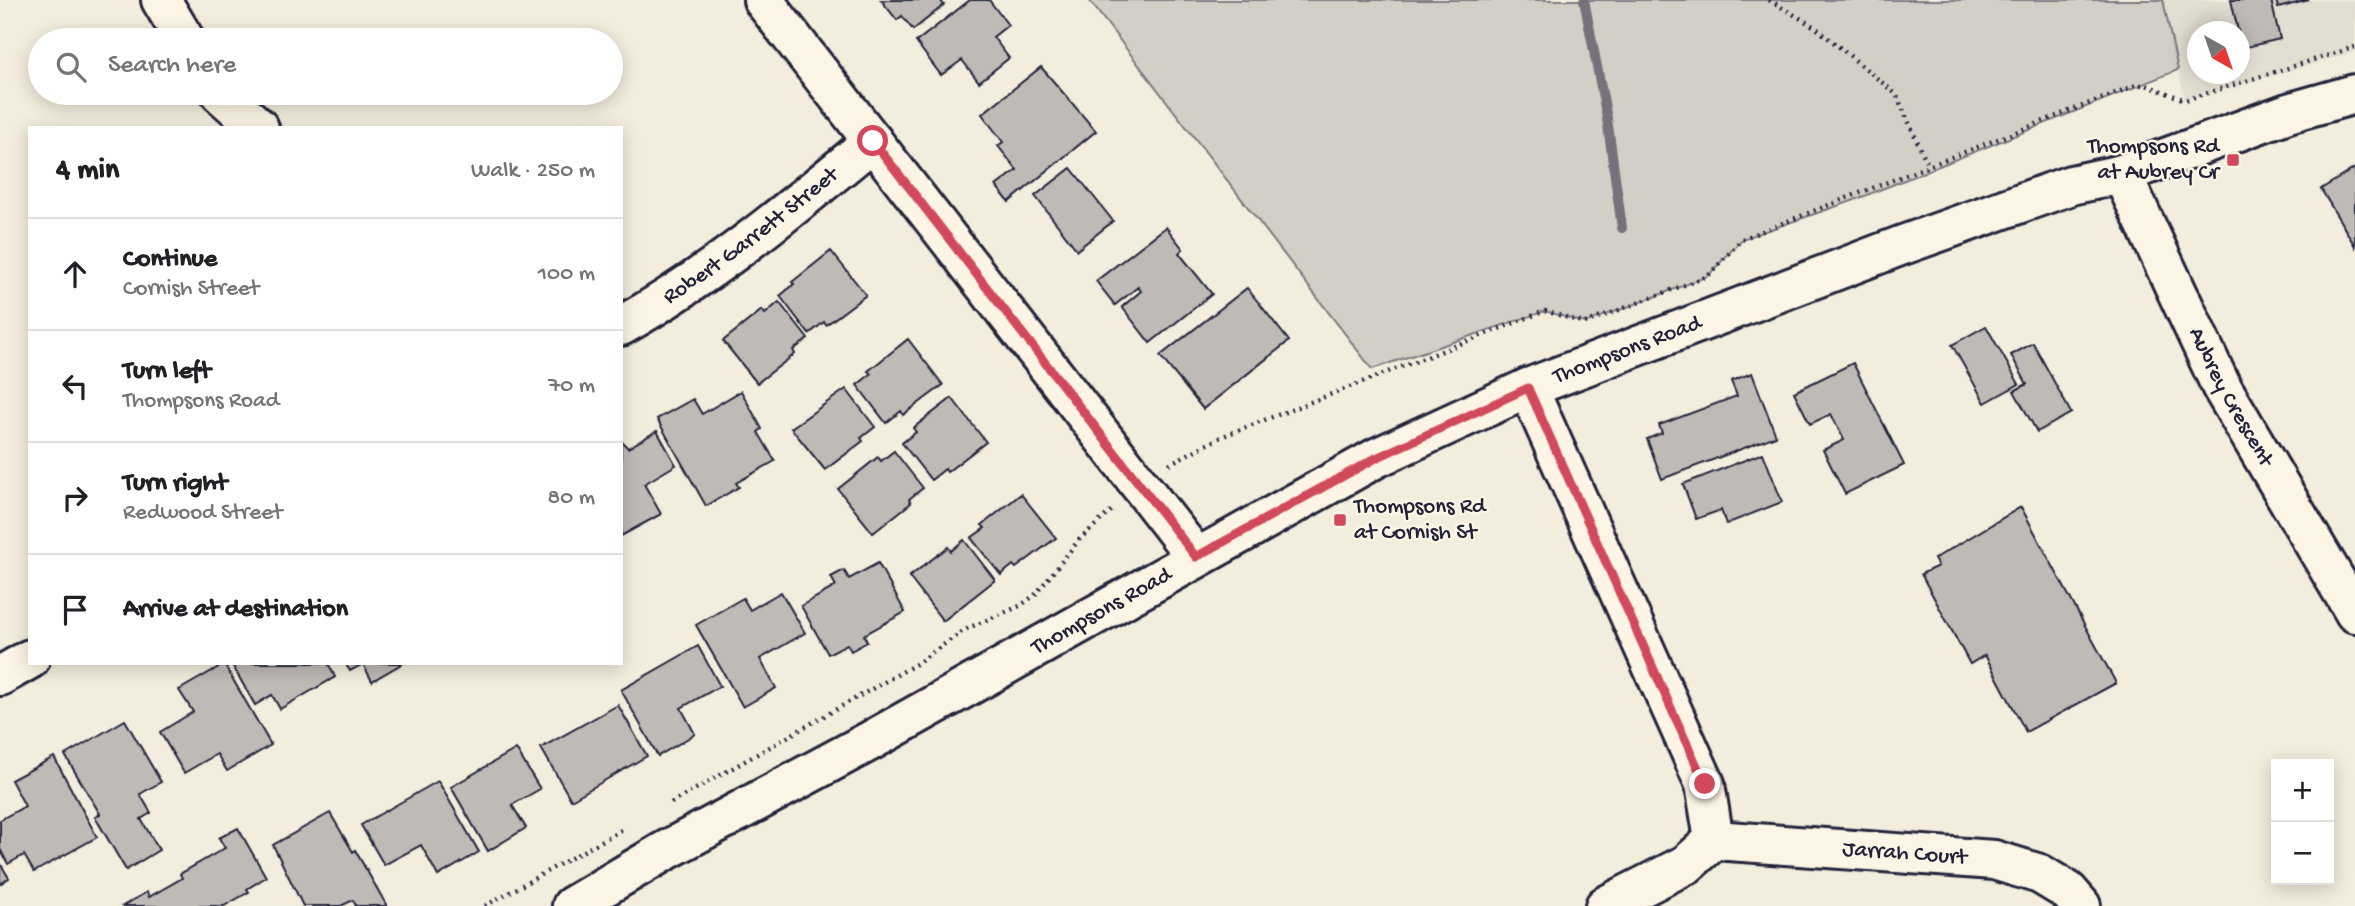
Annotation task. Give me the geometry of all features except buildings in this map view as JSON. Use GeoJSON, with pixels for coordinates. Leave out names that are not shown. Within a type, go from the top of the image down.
{"type":"FeatureCollection","features":[{"type":"Feature","properties":{"kind":"street"},"geometry":{"type":"LineString","coordinates":[[161,0],[178,28]]}},
{"type":"Feature","properties":{"kind":"street"},"geometry":{"type":"LineString","coordinates":[[763,0],[1196,557]]}},
{"type":"Feature","properties":{"kind":"street","name":"Thompsons Road"},"geometry":{"type":"LineString","coordinates":[[572,906],[1376,458],[1528,388],[1900,246],[2071,185],[2122,174],[2288,113],[2355,94]]}},
{"type":"Feature","properties":{"kind":"street"},"geometry":{"type":"LineString","coordinates":[[233,105],[257,126]]}},
{"type":"Feature","properties":{"kind":"street","name":"Robert Garrett Street"},"geometry":{"type":"LineString","coordinates":[[623,325],[671,298],[803,199],[873,141]]}},
{"type":"Feature","properties":{"kind":"street","name":"Aubrey Crescent"},"geometry":{"type":"LineString","coordinates":[[2122,174],[2221,386],[2355,613]]}},
{"type":"Feature","properties":{"kind":"street"},"geometry":{"type":"LineString","coordinates":[[1528,388],[1705,784],[1714,840],[1687,864],[1605,906]]}},
{"type":"Feature","properties":{"kind":"street"},"geometry":{"type":"LineString","coordinates":[[0,676],[28,660]]}},
{"type":"Feature","properties":{"kind":"street","name":"Jarrah Court"},"geometry":{"type":"LineString","coordinates":[[1714,840],[1994,860],[2040,874],[2068,891],[2081,906]]}},
{"type":"Feature","properties":{"kind":"path"},"geometry":{"type":"LineString","coordinates":[[1769,0],[1815,27],[1896,94],[1928,165]]}},
{"type":"Feature","properties":{"kind":"path"},"geometry":{"type":"LineString","coordinates":[[1165,466],[1221,437],[1545,311],[1585,323],[1708,276],[1742,239],[2136,85],[2146,85],[2185,100],[2355,47]]}},
{"type":"Feature","properties":{"kind":"path"},"geometry":{"type":"LineString","coordinates":[[669,804],[916,664],[965,629],[1020,606],[1035,595],[1079,540],[1119,503]]}},
{"type":"Feature","properties":{"kind":"path"},"geometry":{"type":"LineString","coordinates":[[485,906],[634,824]]}},
{"type":"Feature","properties":{"kind":"shaded area"},"geometry":{"type":"Polygon","coordinates":[[[1089,0],[2163,0],[2178,70],[1852,201],[1742,239],[1708,276],[1585,323],[1545,311],[1372,369],[1089,0]]]}},
{"type":"Feature","properties":{"kind":"shaded area"},"geometry":{"type":"Polygon","coordinates":[[[2163,0],[2355,0],[2355,52],[2250,82],[2250,21],[2187,21],[2187,84],[2242,84],[2185,100],[2163,0]]]}},
{"type":"Feature","properties":{"kind":"waterway"},"geometry":{"type":"LineString","coordinates":[[1584,0],[1607,118],[1622,228]]}},
{"type":"Feature","properties":{"kind":"place","name":"Thompsons Rd at Aubrey Cr"},"geometry":{"type":"Point","coordinates":[2233,160]}},
{"type":"Feature","properties":{"kind":"place","name":"Thompsons Rd at Cornish St"},"geometry":{"type":"Point","coordinates":[1340,520]}},
{"type":"Feature","properties":{"kind":"route"},"geometry":{"type":"LineString","coordinates":[[873,141],[1196,557],[1376,458],[1528,388],[1705,784]]}}]}
